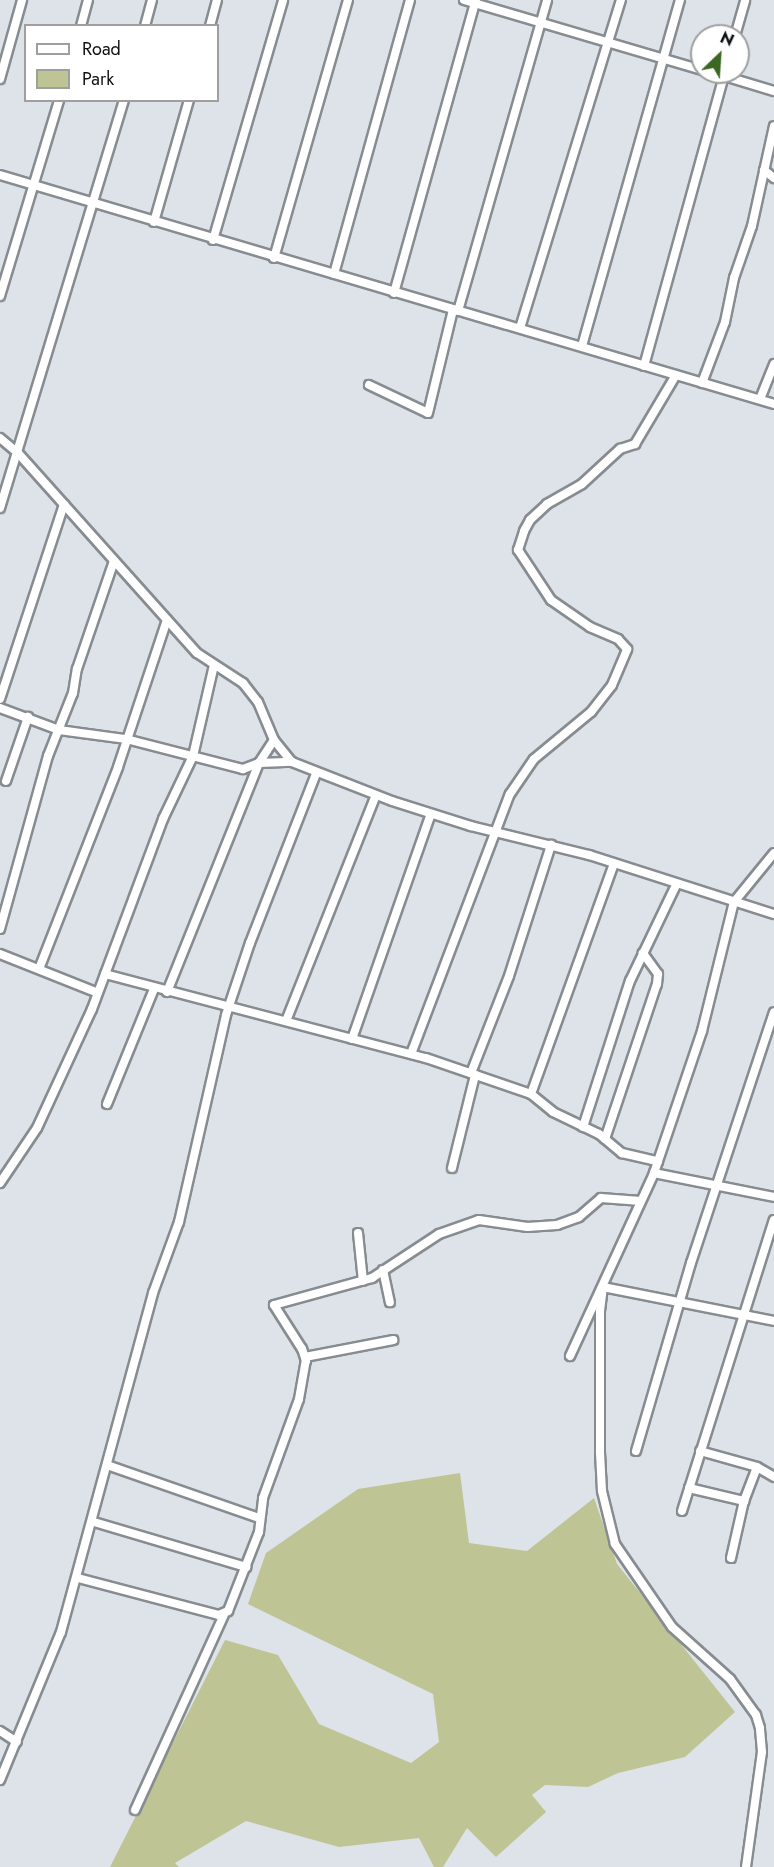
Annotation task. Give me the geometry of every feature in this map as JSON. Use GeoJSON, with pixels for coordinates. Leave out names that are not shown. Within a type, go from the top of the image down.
{"type":"FeatureCollection","features":[{"type":"Feature","properties":{"kind":"street"},"geometry":{"type":"LineString","coordinates":[[0,79],[22,0]]}},
{"type":"Feature","properties":{"kind":"street"},"geometry":{"type":"LineString","coordinates":[[82,24],[88,0]]}},
{"type":"Feature","properties":{"kind":"street"},"geometry":{"type":"LineString","coordinates":[[146,24],[153,0]]}},
{"type":"Feature","properties":{"kind":"street"},"geometry":{"type":"LineString","coordinates":[[211,24],[217,0]]}},
{"type":"Feature","properties":{"kind":"street"},"geometry":{"type":"LineString","coordinates":[[213,240],[283,0]]}},
{"type":"Feature","properties":{"kind":"street"},"geometry":{"type":"LineString","coordinates":[[274,258],[348,0]]}},
{"type":"Feature","properties":{"kind":"street"},"geometry":{"type":"LineString","coordinates":[[334,274],[410,0]]}},
{"type":"Feature","properties":{"kind":"street"},"geometry":{"type":"LineString","coordinates":[[464,0],[690,67]]}},
{"type":"Feature","properties":{"kind":"street"},"geometry":{"type":"LineString","coordinates":[[369,385],[428,414],[455,310],[547,0]]}},
{"type":"Feature","properties":{"kind":"street"},"geometry":{"type":"LineString","coordinates":[[520,328],[621,0]]}},
{"type":"Feature","properties":{"kind":"street"},"geometry":{"type":"LineString","coordinates":[[582,346],[680,0]]}},
{"type":"Feature","properties":{"kind":"street"},"geometry":{"type":"LineString","coordinates":[[738,24],[745,0]]}},
{"type":"Feature","properties":{"kind":"street"},"geometry":{"type":"LineString","coordinates":[[394,293],[476,2]]}},
{"type":"Feature","properties":{"kind":"street"},"geometry":{"type":"LineString","coordinates":[[750,83],[774,91]]}},
{"type":"Feature","properties":{"kind":"street"},"geometry":{"type":"LineString","coordinates":[[644,366],[721,84]]}},
{"type":"Feature","properties":{"kind":"street"},"geometry":{"type":"LineString","coordinates":[[0,296],[59,102]]}},
{"type":"Feature","properties":{"kind":"street"},"geometry":{"type":"LineString","coordinates":[[0,508],[123,102]]}},
{"type":"Feature","properties":{"kind":"street"},"geometry":{"type":"LineString","coordinates":[[154,222],[188,102]]}},
{"type":"Feature","properties":{"kind":"street"},"geometry":{"type":"LineString","coordinates":[[702,383],[725,322],[774,126]]}},
{"type":"Feature","properties":{"kind":"street"},"geometry":{"type":"LineString","coordinates":[[764,170],[774,178]]}},
{"type":"Feature","properties":{"kind":"street"},"geometry":{"type":"LineString","coordinates":[[0,175],[213,240],[774,404]]}},
{"type":"Feature","properties":{"kind":"street"},"geometry":{"type":"LineString","coordinates":[[760,399],[774,364]]}},
{"type":"Feature","properties":{"kind":"street"},"geometry":{"type":"LineString","coordinates":[[411,1054],[468,909],[493,831],[510,794],[534,759],[591,712],[612,686],[627,649],[618,639],[590,627],[551,600],[535,581],[518,550],[524,531],[530,520],[547,504],[582,484],[620,448],[635,444],[676,375]]}},
{"type":"Feature","properties":{"kind":"street"},"geometry":{"type":"LineString","coordinates":[[0,438],[18,453],[167,620],[214,665],[243,683],[258,702],[274,740],[292,762],[316,774],[431,813],[551,845],[774,914]]}},
{"type":"Feature","properties":{"kind":"street"},"geometry":{"type":"LineString","coordinates":[[0,699],[64,504]]}},
{"type":"Feature","properties":{"kind":"street"},"geometry":{"type":"LineString","coordinates":[[0,928],[58,730],[114,561]]}},
{"type":"Feature","properties":{"kind":"street"},"geometry":{"type":"LineString","coordinates":[[39,969],[126,739],[167,620]]}},
{"type":"Feature","properties":{"kind":"street"},"geometry":{"type":"LineString","coordinates":[[0,1183],[37,1128],[98,993],[163,819],[193,756],[214,665]]}},
{"type":"Feature","properties":{"kind":"street"},"geometry":{"type":"LineString","coordinates":[[0,708],[58,730],[126,739],[243,769],[259,764],[292,762]]}},
{"type":"Feature","properties":{"kind":"street"},"geometry":{"type":"LineString","coordinates":[[6,781],[28,717]]}},
{"type":"Feature","properties":{"kind":"street"},"geometry":{"type":"LineString","coordinates":[[167,992],[259,764],[274,740]]}},
{"type":"Feature","properties":{"kind":"street"},"geometry":{"type":"LineString","coordinates":[[0,1780],[62,1632],[94,1522],[153,1293],[179,1222],[230,1005],[316,774]]}},
{"type":"Feature","properties":{"kind":"street"},"geometry":{"type":"LineString","coordinates":[[286,1021],[376,795]]}},
{"type":"Feature","properties":{"kind":"street"},"geometry":{"type":"LineString","coordinates":[[352,1039],[431,813]]}},
{"type":"Feature","properties":{"kind":"street"},"geometry":{"type":"LineString","coordinates":[[452,1168],[473,1074],[509,976],[551,845]]}},
{"type":"Feature","properties":{"kind":"street"},"geometry":{"type":"LineString","coordinates":[[570,1356],[654,1173],[702,1030],[734,902],[774,852]]}},
{"type":"Feature","properties":{"kind":"street"},"geometry":{"type":"LineString","coordinates":[[531,1094],[614,864]]}},
{"type":"Feature","properties":{"kind":"street"},"geometry":{"type":"LineString","coordinates":[[583,1127],[643,953],[676,885]]}},
{"type":"Feature","properties":{"kind":"street"},"geometry":{"type":"LineString","coordinates":[[605,1139],[657,984],[658,974],[643,953]]}},
{"type":"Feature","properties":{"kind":"street"},"geometry":{"type":"LineString","coordinates":[[0,954],[98,993]]}},
{"type":"Feature","properties":{"kind":"street"},"geometry":{"type":"LineString","coordinates":[[105,974],[154,989],[230,1005],[411,1054],[473,1074],[531,1094],[605,1139],[628,1156],[658,1161]]}},
{"type":"Feature","properties":{"kind":"street"},"geometry":{"type":"LineString","coordinates":[[107,1104],[154,989]]}},
{"type":"Feature","properties":{"kind":"street"},"geometry":{"type":"LineString","coordinates":[[636,1451],[717,1185],[774,1012]]}},
{"type":"Feature","properties":{"kind":"street"},"geometry":{"type":"LineString","coordinates":[[654,1173],[774,1197]]}},
{"type":"Feature","properties":{"kind":"street"},"geometry":{"type":"LineString","coordinates":[[135,1810],[246,1567],[259,1532],[263,1497],[299,1399],[305,1357],[274,1305],[363,1281],[439,1233],[479,1220],[527,1227],[556,1226],[579,1217],[601,1198],[641,1201]]}},
{"type":"Feature","properties":{"kind":"street"},"geometry":{"type":"LineString","coordinates":[[682,1511],[774,1220]]}},
{"type":"Feature","properties":{"kind":"street"},"geometry":{"type":"LineString","coordinates":[[358,1233],[363,1281]]}},
{"type":"Feature","properties":{"kind":"street"},"geometry":{"type":"LineString","coordinates":[[383,1270],[390,1302]]}},
{"type":"Feature","properties":{"kind":"street"},"geometry":{"type":"LineString","coordinates":[[603,1287],[774,1321]]}},
{"type":"Feature","properties":{"kind":"street"},"geometry":{"type":"LineString","coordinates":[[603,1287],[600,1452],[602,1491],[615,1544],[672,1627],[730,1679],[756,1715],[762,1752],[746,1867]]}},
{"type":"Feature","properties":{"kind":"street"},"geometry":{"type":"LineString","coordinates":[[305,1357],[393,1340]]}},
{"type":"Feature","properties":{"kind":"street"},"geometry":{"type":"LineString","coordinates":[[700,1451],[757,1467],[774,1477]]}},
{"type":"Feature","properties":{"kind":"street"},"geometry":{"type":"LineString","coordinates":[[107,1465],[259,1518]]}},
{"type":"Feature","properties":{"kind":"street"},"geometry":{"type":"LineString","coordinates":[[731,1558],[744,1501],[757,1467]]}},
{"type":"Feature","properties":{"kind":"street"},"geometry":{"type":"LineString","coordinates":[[689,1488],[744,1501]]}},
{"type":"Feature","properties":{"kind":"street"},"geometry":{"type":"LineString","coordinates":[[94,1522],[246,1567]]}},
{"type":"Feature","properties":{"kind":"street"},"geometry":{"type":"LineString","coordinates":[[78,1578],[224,1615]]}},
{"type":"Feature","properties":{"kind":"street"},"geometry":{"type":"LineString","coordinates":[[0,1731],[17,1742]]}},
{"type":"Feature","properties":{"kind":"green space"},"geometry":{"type":"Polygon","coordinates":[[[460,1473],[469,1543],[527,1551],[594,1498],[617,1564],[735,1712],[685,1757],[618,1773],[588,1787],[545,1785],[532,1795],[546,1812],[496,1857],[467,1828],[443,1867],[434,1867],[419,1838],[339,1847],[246,1821],[175,1863],[179,1867],[110,1867],[225,1640],[278,1655],[319,1724],[411,1763],[439,1742],[433,1694],[248,1604],[266,1553],[358,1489],[460,1473]]]}}]}
